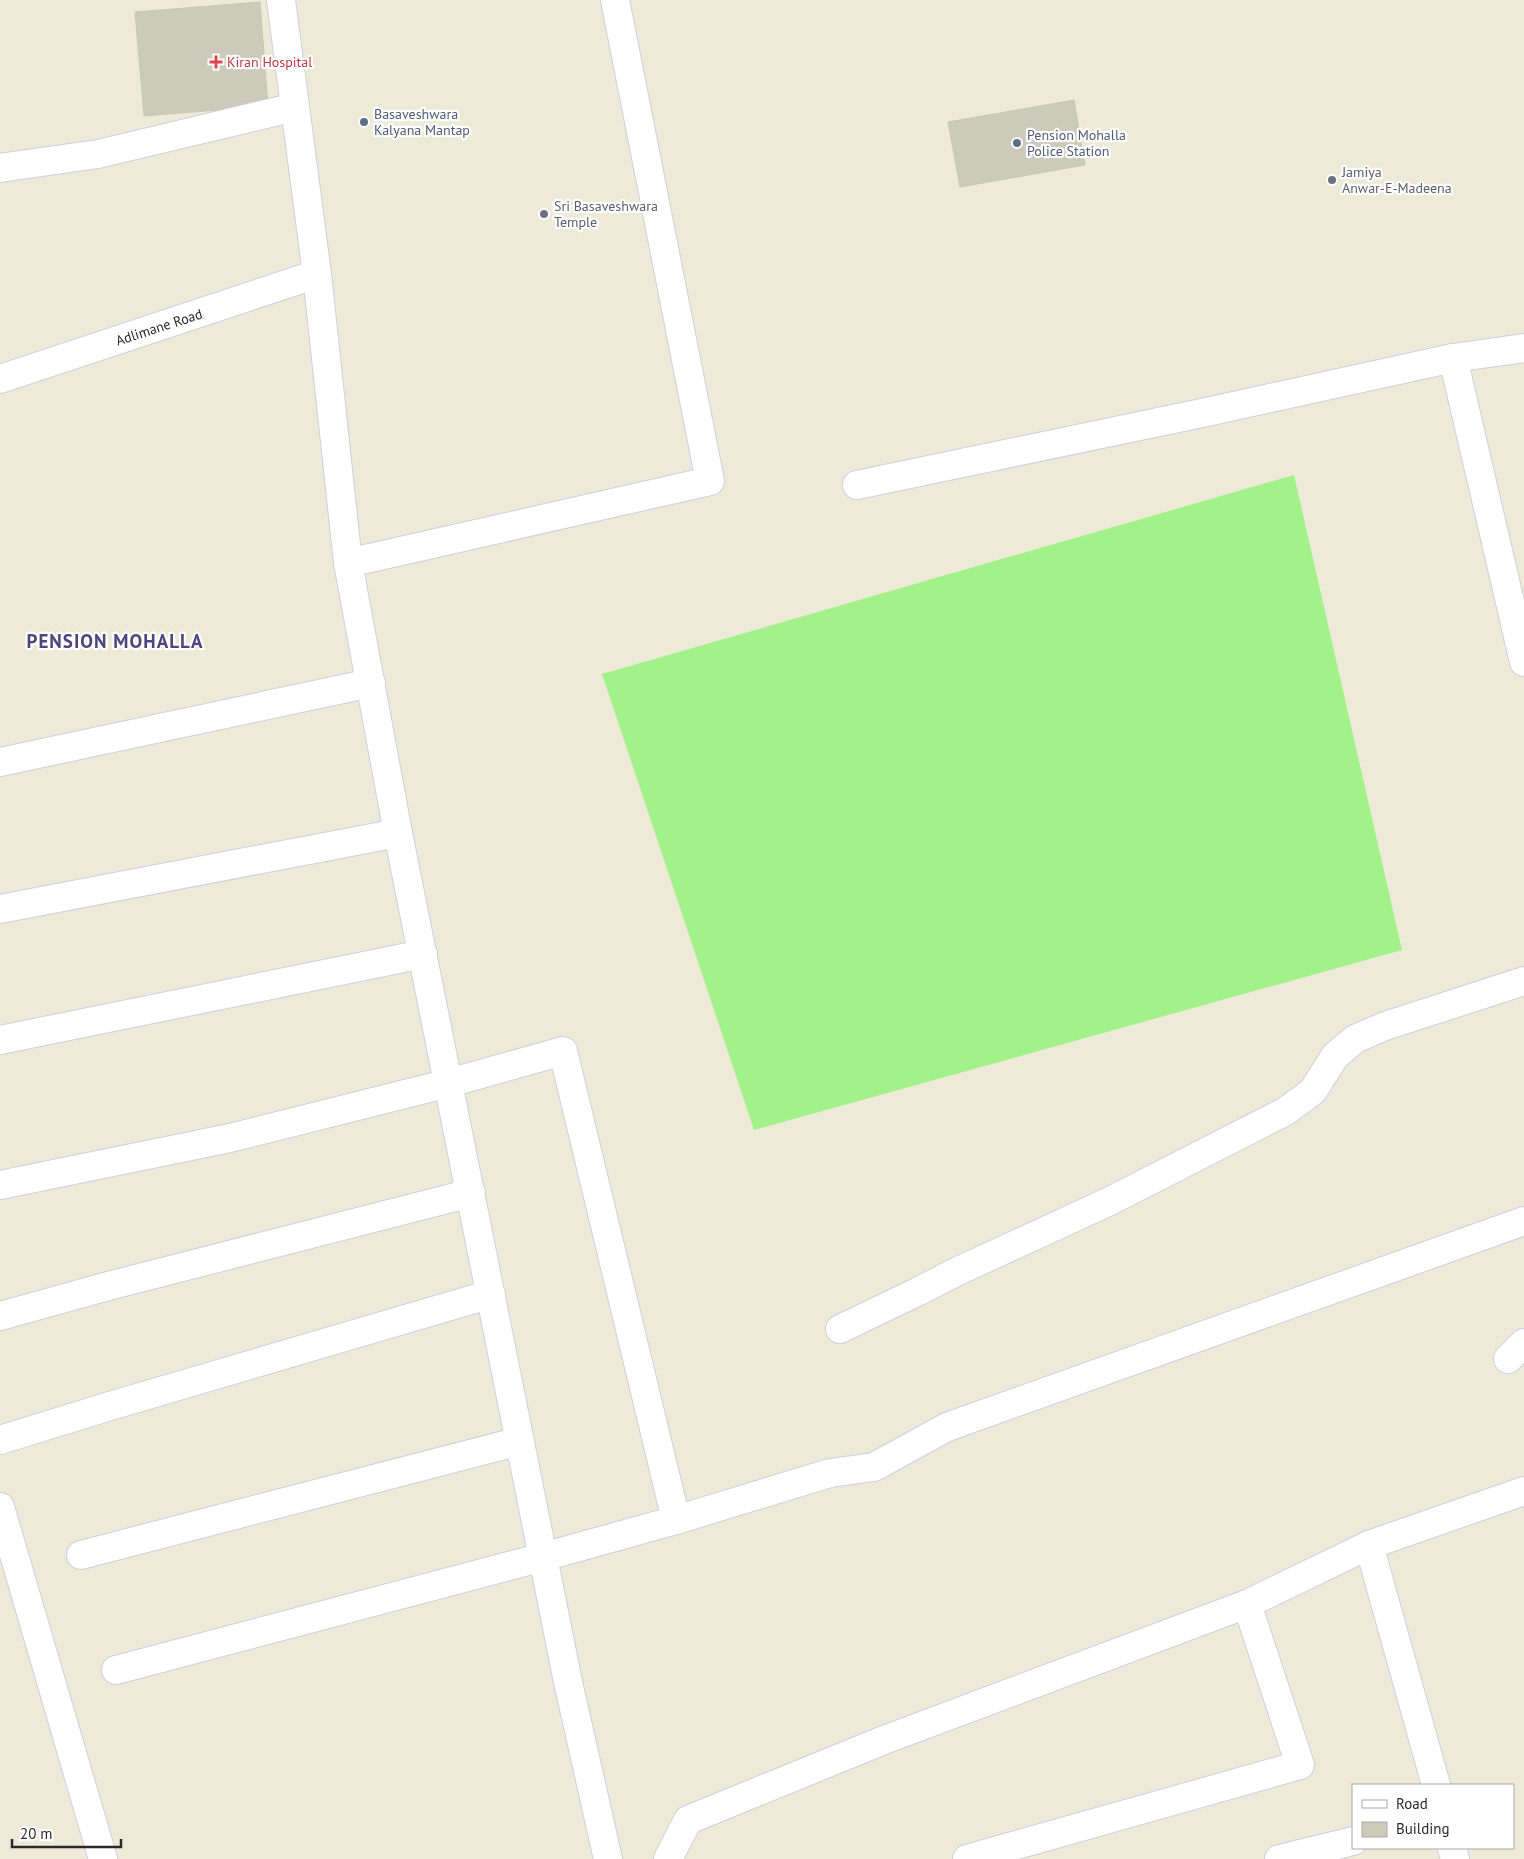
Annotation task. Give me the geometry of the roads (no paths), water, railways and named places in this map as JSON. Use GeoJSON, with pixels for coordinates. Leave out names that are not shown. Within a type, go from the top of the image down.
{"type":"FeatureCollection","features":[{"type":"Feature","properties":{"kind":"street"},"geometry":{"type":"LineString","coordinates":[[281,0],[317,274],[348,563],[398,833],[568,1682],[608,1859]]}},
{"type":"Feature","properties":{"kind":"street"},"geometry":{"type":"LineString","coordinates":[[348,563],[710,481],[616,0]]}},
{"type":"Feature","properties":{"kind":"street"},"geometry":{"type":"LineString","coordinates":[[0,168],[98,154],[295,107]]}},
{"type":"Feature","properties":{"kind":"street","name":"Adlimane Road"},"geometry":{"type":"LineString","coordinates":[[0,379],[317,274]]}},
{"type":"Feature","properties":{"kind":"street"},"geometry":{"type":"LineString","coordinates":[[857,485],[1453,358],[1524,348]]}},
{"type":"Feature","properties":{"kind":"street"},"geometry":{"type":"LineString","coordinates":[[1453,358],[1524,662]]}},
{"type":"Feature","properties":{"kind":"street"},"geometry":{"type":"LineString","coordinates":[[0,762],[370,682]]}},
{"type":"Feature","properties":{"kind":"street"},"geometry":{"type":"LineString","coordinates":[[0,909],[398,833]]}},
{"type":"Feature","properties":{"kind":"street"},"geometry":{"type":"LineString","coordinates":[[0,1040],[423,954]]}},
{"type":"Feature","properties":{"kind":"street"},"geometry":{"type":"LineString","coordinates":[[840,1329],[956,1272],[1110,1201],[1286,1111],[1313,1091],[1335,1056],[1355,1039],[1385,1026],[1524,981]]}},
{"type":"Feature","properties":{"kind":"street"},"geometry":{"type":"LineString","coordinates":[[0,1185],[230,1138],[449,1083],[563,1051],[676,1520]]}},
{"type":"Feature","properties":{"kind":"street"},"geometry":{"type":"LineString","coordinates":[[0,1316],[112,1285],[471,1193]]}},
{"type":"Feature","properties":{"kind":"street"},"geometry":{"type":"LineString","coordinates":[[116,1670],[543,1557],[676,1520],[830,1473],[874,1467],[947,1426],[1524,1221]]}},
{"type":"Feature","properties":{"kind":"street"},"geometry":{"type":"LineString","coordinates":[[0,1440],[491,1294]]}},
{"type":"Feature","properties":{"kind":"street"},"geometry":{"type":"LineString","coordinates":[[81,1555],[520,1441]]}},
{"type":"Feature","properties":{"kind":"street"},"geometry":{"type":"LineString","coordinates":[[668,1859],[688,1820],[884,1740],[1247,1604],[1369,1545],[1524,1491]]}},
{"type":"Feature","properties":{"kind":"street"},"geometry":{"type":"LineString","coordinates":[[0,1507],[103,1859]]}},
{"type":"Feature","properties":{"kind":"street"},"geometry":{"type":"LineString","coordinates":[[1369,1545],[1436,1784]]}},
{"type":"Feature","properties":{"kind":"street"},"geometry":{"type":"LineString","coordinates":[[967,1859],[1300,1765],[1247,1604]]}},
{"type":"Feature","properties":{"kind":"street"},"geometry":{"type":"LineString","coordinates":[[1280,1859],[1352,1841]]}},
{"type":"Feature","properties":{"kind":"place","name":"Kiran Hospital"},"geometry":{"type":"Point","coordinates":[216,62]}},
{"type":"Feature","properties":{"kind":"place","name":"Basaveshwara Kalyana Mantap"},"geometry":{"type":"Point","coordinates":[364,122]}},
{"type":"Feature","properties":{"kind":"place","name":"Pension Mohalla Police Station"},"geometry":{"type":"Point","coordinates":[1017,143]}},
{"type":"Feature","properties":{"kind":"place","name":"Jamiya Anwar-E-Madeena"},"geometry":{"type":"Point","coordinates":[1332,180]}},
{"type":"Feature","properties":{"kind":"place","name":"Sri Basaveshwara Temple"},"geometry":{"type":"Point","coordinates":[544,214]}},
{"type":"Feature","properties":{"kind":"district","name":"PENSION MOHALLA"},"geometry":{"type":"Point","coordinates":[115,641]}}]}
